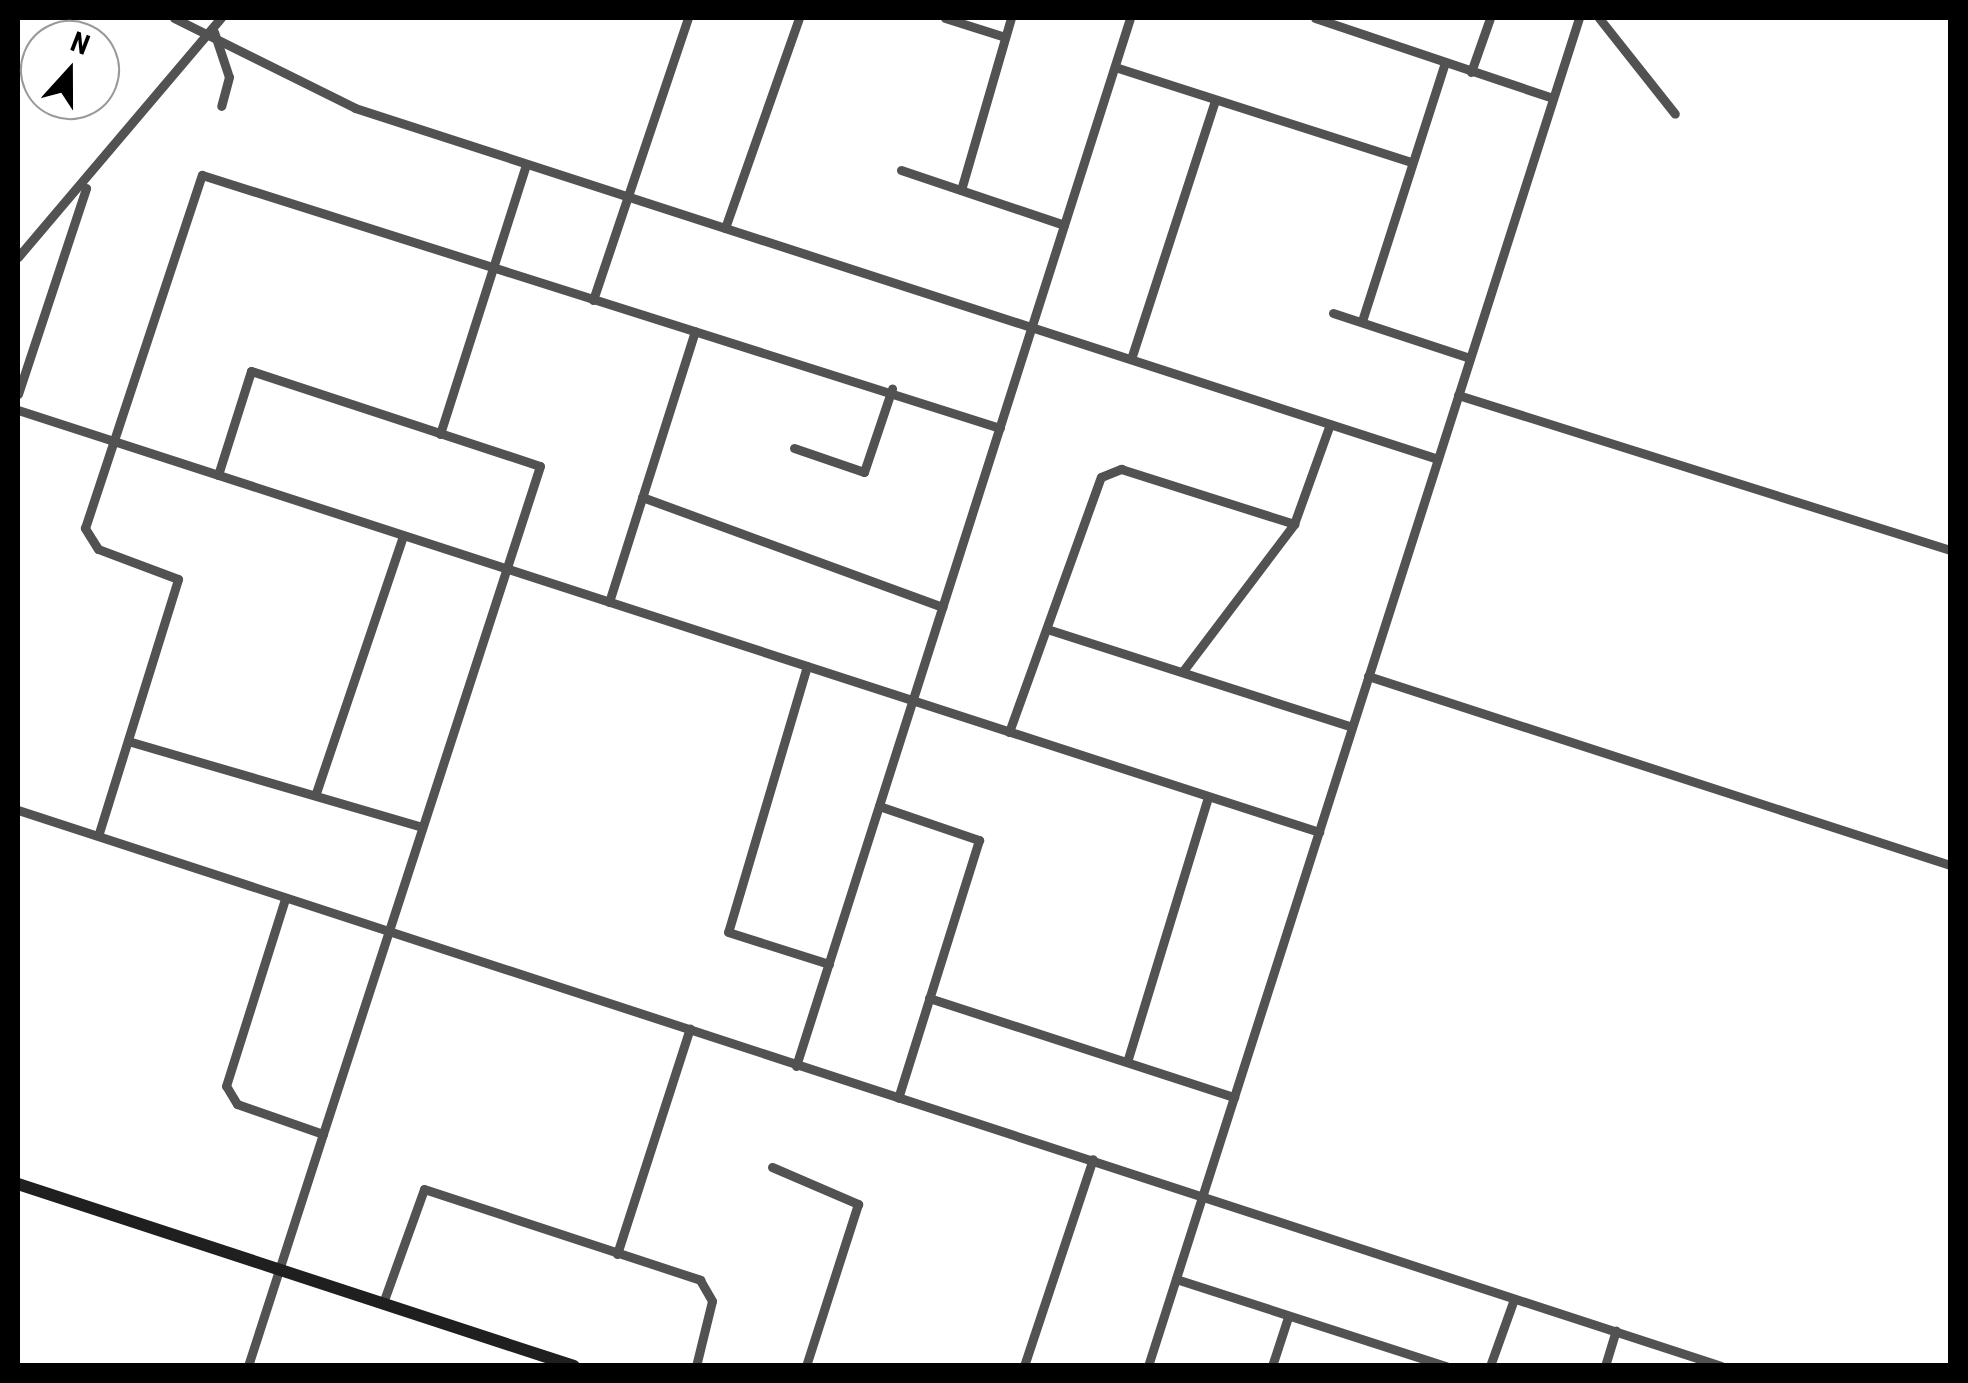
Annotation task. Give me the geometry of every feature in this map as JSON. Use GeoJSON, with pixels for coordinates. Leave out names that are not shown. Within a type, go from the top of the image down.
{"type":"FeatureCollection","features":[{"type":"Feature","properties":{"kind":"street"},"geometry":{"type":"LineString","coordinates":[[174,18],[212,31],[319,94],[526,166],[1438,459]]}},
{"type":"Feature","properties":{"kind":"street"},"geometry":{"type":"LineString","coordinates":[[19,253],[86,187],[220,18]]}},
{"type":"Feature","properties":{"kind":"street"},"geometry":{"type":"LineString","coordinates":[[594,300],[688,18]]}},
{"type":"Feature","properties":{"kind":"street"},"geometry":{"type":"LineString","coordinates":[[725,228],[799,18]]}},
{"type":"Feature","properties":{"kind":"street"},"geometry":{"type":"LineString","coordinates":[[945,18],[1005,36]]}},
{"type":"Feature","properties":{"kind":"street"},"geometry":{"type":"LineString","coordinates":[[961,190],[1011,18]]}},
{"type":"Feature","properties":{"kind":"street"},"geometry":{"type":"LineString","coordinates":[[796,1066],[1130,18]]}},
{"type":"Feature","properties":{"kind":"street"},"geometry":{"type":"LineString","coordinates":[[1315,18],[1553,98]]}},
{"type":"Feature","properties":{"kind":"street"},"geometry":{"type":"LineString","coordinates":[[1472,72],[1490,18]]}},
{"type":"Feature","properties":{"kind":"street"},"geometry":{"type":"LineString","coordinates":[[1148,1366],[1579,18]]}},
{"type":"Feature","properties":{"kind":"street"},"geometry":{"type":"LineString","coordinates":[[1599,18],[1674,114]]}},
{"type":"Feature","properties":{"kind":"street"},"geometry":{"type":"LineString","coordinates":[[212,31],[229,77],[221,106]]}},
{"type":"Feature","properties":{"kind":"street"},"geometry":{"type":"LineString","coordinates":[[1362,321],[1446,64]]}},
{"type":"Feature","properties":{"kind":"street"},"geometry":{"type":"LineString","coordinates":[[1115,67],[1214,103],[1411,162]]}},
{"type":"Feature","properties":{"kind":"street"},"geometry":{"type":"LineString","coordinates":[[1131,359],[1214,103]]}},
{"type":"Feature","properties":{"kind":"street"},"geometry":{"type":"LineString","coordinates":[[440,434],[526,166]]}},
{"type":"Feature","properties":{"kind":"street"},"geometry":{"type":"LineString","coordinates":[[901,170],[1064,224]]}},
{"type":"Feature","properties":{"kind":"street"},"geometry":{"type":"LineString","coordinates":[[99,833],[178,579],[85,536],[202,175],[492,271],[892,390],[1000,428]]}},
{"type":"Feature","properties":{"kind":"street"},"geometry":{"type":"LineString","coordinates":[[18,388],[86,187]]}},
{"type":"Feature","properties":{"kind":"street"},"geometry":{"type":"LineString","coordinates":[[1333,313],[1470,358]]}},
{"type":"Feature","properties":{"kind":"street"},"geometry":{"type":"LineString","coordinates":[[609,602],[695,331]]}},
{"type":"Feature","properties":{"kind":"street"},"geometry":{"type":"LineString","coordinates":[[218,476],[252,371],[540,466],[419,826],[248,1366]]}},
{"type":"Feature","properties":{"kind":"street"},"geometry":{"type":"LineString","coordinates":[[794,448],[864,472],[892,390]]}},
{"type":"Feature","properties":{"kind":"street"},"geometry":{"type":"LineString","coordinates":[[1458,395],[1950,550]]}},
{"type":"Feature","properties":{"kind":"street"},"geometry":{"type":"LineString","coordinates":[[18,410],[1318,832]]}},
{"type":"Feature","properties":{"kind":"street"},"geometry":{"type":"LineString","coordinates":[[1183,672],[1294,524],[1330,424]]}},
{"type":"Feature","properties":{"kind":"street"},"geometry":{"type":"LineString","coordinates":[[1009,732],[1092,488],[1114,468],[1294,524]]}},
{"type":"Feature","properties":{"kind":"street"},"geometry":{"type":"LineString","coordinates":[[642,497],[943,607]]}},
{"type":"Feature","properties":{"kind":"street"},"geometry":{"type":"LineString","coordinates":[[316,793],[404,536]]}},
{"type":"Feature","properties":{"kind":"street"},"geometry":{"type":"LineString","coordinates":[[1047,629],[1352,726]]}},
{"type":"Feature","properties":{"kind":"street"},"geometry":{"type":"LineString","coordinates":[[808,666],[728,932],[828,964]]}},
{"type":"Feature","properties":{"kind":"street"},"geometry":{"type":"LineString","coordinates":[[1368,676],[1950,865]]}},
{"type":"Feature","properties":{"kind":"street"},"geometry":{"type":"LineString","coordinates":[[128,741],[282,792],[316,793],[419,826]]}},
{"type":"Feature","properties":{"kind":"street"},"geometry":{"type":"LineString","coordinates":[[1127,1062],[1208,796]]}},
{"type":"Feature","properties":{"kind":"street"},"geometry":{"type":"LineString","coordinates":[[879,806],[979,840],[898,1098]]}},
{"type":"Feature","properties":{"kind":"street"},"geometry":{"type":"LineString","coordinates":[[18,810],[99,833],[284,900],[690,1028],[796,1066],[1721,1366]]}},
{"type":"Feature","properties":{"kind":"street"},"geometry":{"type":"LineString","coordinates":[[284,900],[226,1086],[236,1104],[323,1134]]}},
{"type":"Feature","properties":{"kind":"street"},"geometry":{"type":"LineString","coordinates":[[930,998],[1234,1097]]}},
{"type":"Feature","properties":{"kind":"street"},"geometry":{"type":"LineString","coordinates":[[617,1254],[690,1028]]}},
{"type":"Feature","properties":{"kind":"street"},"geometry":{"type":"LineString","coordinates":[[1024,1366],[1092,1160]]}},
{"type":"Feature","properties":{"kind":"street"},"geometry":{"type":"LineString","coordinates":[[772,1167],[858,1204],[806,1366]]}},
{"type":"Feature","properties":{"kind":"street"},"geometry":{"type":"LineString","coordinates":[[18,1184],[574,1366]]}},
{"type":"Feature","properties":{"kind":"street"},"geometry":{"type":"LineString","coordinates":[[383,1304],[424,1189],[709,1288],[696,1366]]}},
{"type":"Feature","properties":{"kind":"street"},"geometry":{"type":"LineString","coordinates":[[1176,1279],[1446,1366]]}},
{"type":"Feature","properties":{"kind":"street"},"geometry":{"type":"LineString","coordinates":[[1490,1366],[1514,1298]]}},
{"type":"Feature","properties":{"kind":"street"},"geometry":{"type":"LineString","coordinates":[[1272,1366],[1288,1316]]}},
{"type":"Feature","properties":{"kind":"street"},"geometry":{"type":"LineString","coordinates":[[1605,1366],[1616,1332]]}}]}
